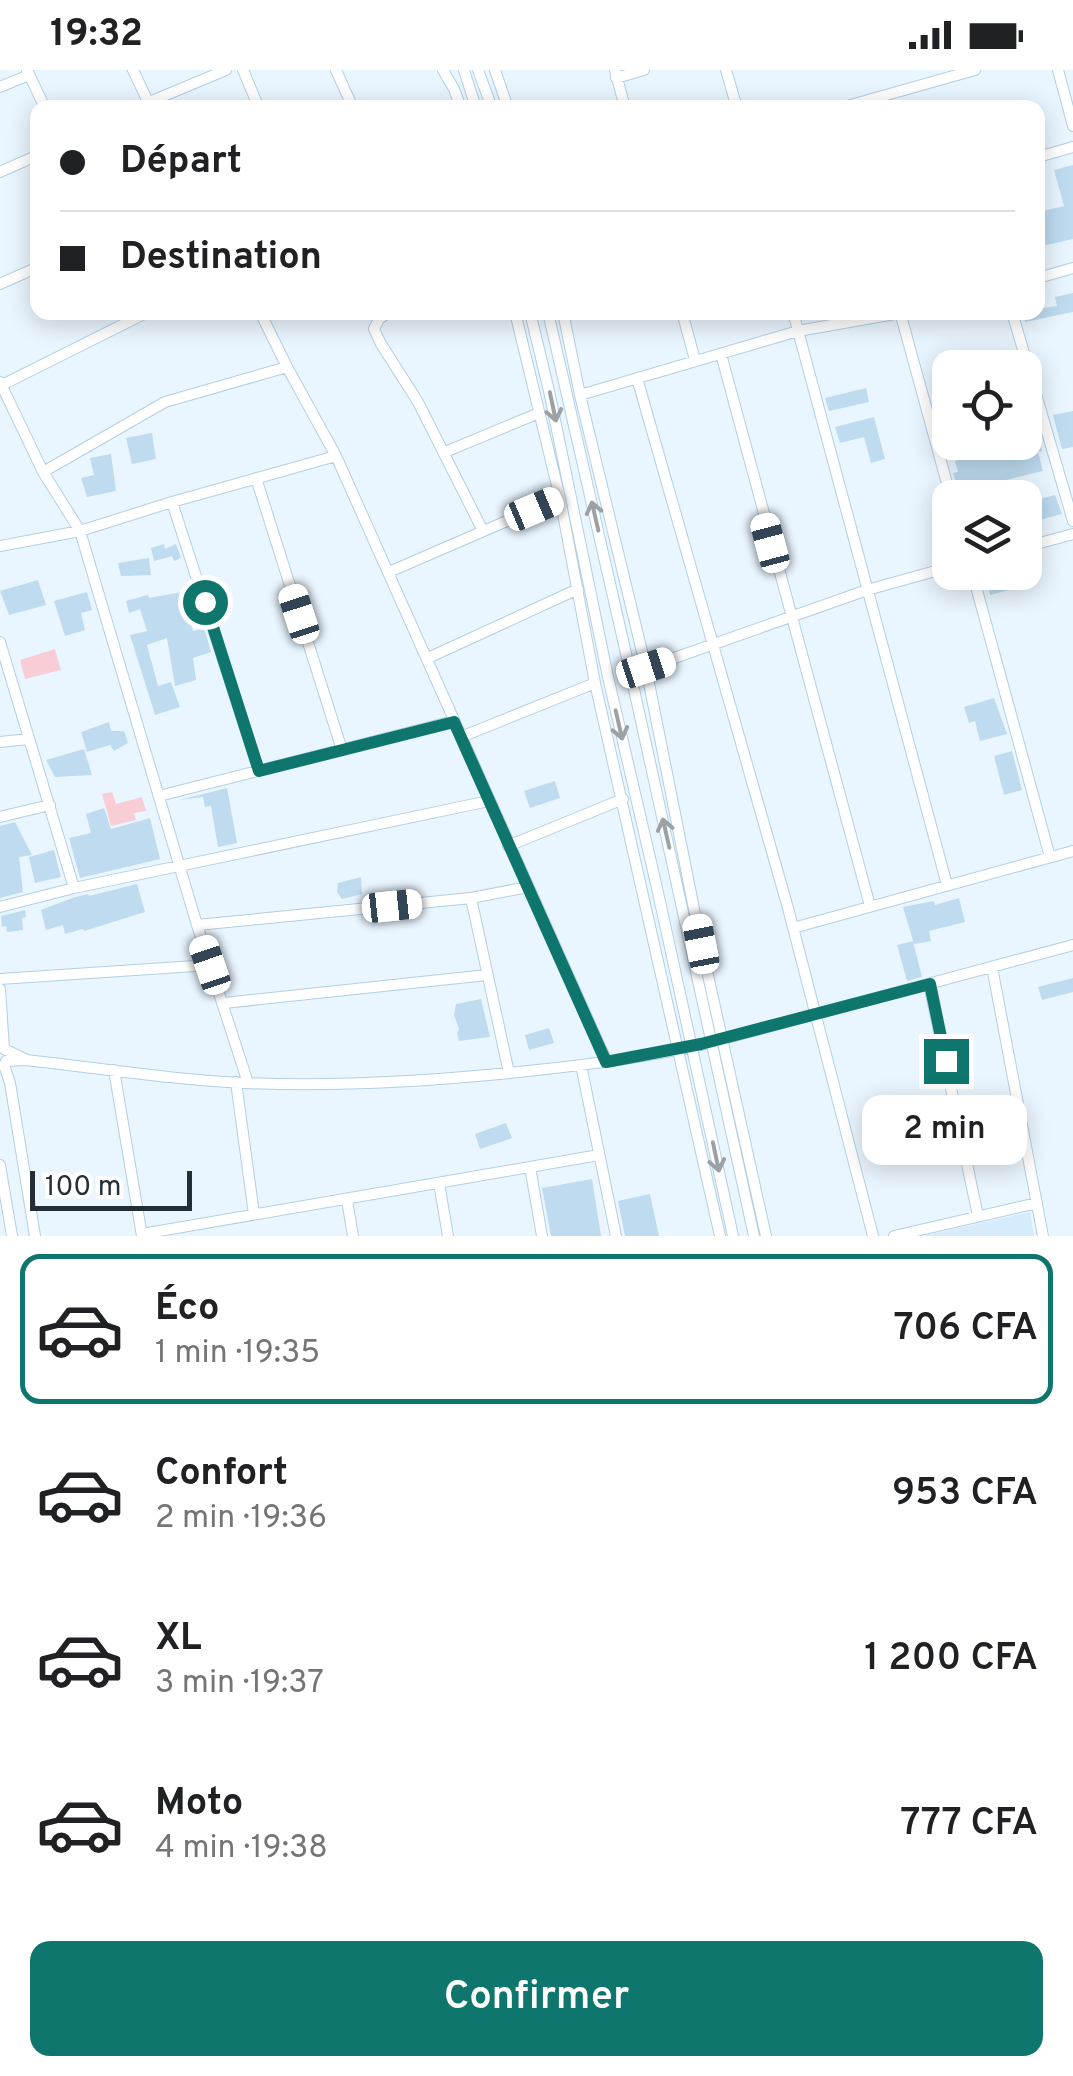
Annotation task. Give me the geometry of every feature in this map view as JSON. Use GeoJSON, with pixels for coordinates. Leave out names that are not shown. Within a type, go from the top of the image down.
{"type":"FeatureCollection","features":[{"type":"Feature","properties":{"kind":"street"},"geometry":{"type":"LineString","coordinates":[[134,70],[148,100]]}},
{"type":"Feature","properties":{"kind":"street"},"geometry":{"type":"LineString","coordinates":[[159,100],[226,70]]}},
{"type":"Feature","properties":{"kind":"street"},"geometry":{"type":"LineString","coordinates":[[242,70],[255,100]]}},
{"type":"Feature","properties":{"kind":"street"},"geometry":{"type":"LineString","coordinates":[[336,70],[349,100]]}},
{"type":"Feature","properties":{"kind":"street"},"geometry":{"type":"LineString","coordinates":[[444,70],[458,100]]}},
{"type":"Feature","properties":{"kind":"street"},"geometry":{"type":"LineString","coordinates":[[464,70],[473,100]]}},
{"type":"Feature","properties":{"kind":"street"},"geometry":{"type":"LineString","coordinates":[[478,70],[489,100]]}},
{"type":"Feature","properties":{"kind":"street"},"geometry":{"type":"LineString","coordinates":[[495,70],[505,100]]}},
{"type":"Feature","properties":{"kind":"street"},"geometry":{"type":"LineString","coordinates":[[623,100],[616,74],[644,70]]}},
{"type":"Feature","properties":{"kind":"street"},"geometry":{"type":"LineString","coordinates":[[726,70],[734,100]]}},
{"type":"Feature","properties":{"kind":"street"},"geometry":{"type":"LineString","coordinates":[[868,100],[975,70]]}},
{"type":"Feature","properties":{"kind":"street"},"geometry":{"type":"LineString","coordinates":[[1058,70],[1073,126]]}},
{"type":"Feature","properties":{"kind":"street"},"geometry":{"type":"LineString","coordinates":[[0,86],[28,73],[41,100]]}},
{"type":"Feature","properties":{"kind":"street"},"geometry":{"type":"LineString","coordinates":[[1045,154],[1073,147]]}},
{"type":"Feature","properties":{"kind":"street"},"geometry":{"type":"LineString","coordinates":[[0,172],[30,159]]}},
{"type":"Feature","properties":{"kind":"street"},"geometry":{"type":"LineString","coordinates":[[1045,276],[1073,268]]}},
{"type":"Feature","properties":{"kind":"street"},"geometry":{"type":"LineString","coordinates":[[0,284],[30,271]]}},
{"type":"Feature","properties":{"kind":"street"},"geometry":{"type":"LineString","coordinates":[[132,320],[1,384],[44,472],[80,532],[179,867],[248,1083]]}},
{"type":"Feature","properties":{"kind":"street"},"geometry":{"type":"LineString","coordinates":[[264,320],[336,456],[606,1062]]}},
{"type":"Feature","properties":{"kind":"street"},"geometry":{"type":"LineString","coordinates":[[379,320],[374,329],[445,452],[483,531]]}},
{"type":"Feature","properties":{"kind":"street"},"geometry":{"type":"LineString","coordinates":[[518,320],[560,498],[595,684],[720,1236]]}},
{"type":"Feature","properties":{"kind":"street"},"geometry":{"type":"LineString","coordinates":[[532,320],[733,1236]]}},
{"type":"Feature","properties":{"kind":"street"},"geometry":{"type":"LineString","coordinates":[[550,320],[766,1236]]}},
{"type":"Feature","properties":{"kind":"street"},"geometry":{"type":"LineString","coordinates":[[565,320],[646,668],[754,1236]]}},
{"type":"Feature","properties":{"kind":"street"},"geometry":{"type":"LineString","coordinates":[[684,320],[695,360]]}},
{"type":"Feature","properties":{"kind":"street"},"geometry":{"type":"LineString","coordinates":[[795,320],[947,885]]}},
{"type":"Feature","properties":{"kind":"street"},"geometry":{"type":"LineString","coordinates":[[580,395],[798,332],[864,320]]}},
{"type":"Feature","properties":{"kind":"street"},"geometry":{"type":"LineString","coordinates":[[904,320],[946,480]]}},
{"type":"Feature","properties":{"kind":"street"},"geometry":{"type":"LineString","coordinates":[[1014,320],[1073,522]]}},
{"type":"Feature","properties":{"kind":"street"},"geometry":{"type":"LineString","coordinates":[[721,354],[870,906]]}},
{"type":"Feature","properties":{"kind":"street"},"geometry":{"type":"LineString","coordinates":[[44,472],[165,402],[287,366]]}},
{"type":"Feature","properties":{"kind":"street"},"geometry":{"type":"LineString","coordinates":[[637,378],[793,928],[873,1236]]}},
{"type":"Feature","properties":{"kind":"street"},"geometry":{"type":"LineString","coordinates":[[445,452],[539,413]]}},
{"type":"Feature","properties":{"kind":"street"},"geometry":{"type":"LineString","coordinates":[[0,546],[80,532],[336,456]]}},
{"type":"Feature","properties":{"kind":"street"},"geometry":{"type":"LineString","coordinates":[[256,478],[342,750]]}},
{"type":"Feature","properties":{"kind":"street"},"geometry":{"type":"LineString","coordinates":[[388,572],[560,498]]}},
{"type":"Feature","properties":{"kind":"street"},"geometry":{"type":"LineString","coordinates":[[172,502],[259,771]]}},
{"type":"Feature","properties":{"kind":"street"},"geometry":{"type":"LineString","coordinates":[[1042,542],[1073,534]]}},
{"type":"Feature","properties":{"kind":"street"},"geometry":{"type":"LineString","coordinates":[[646,668],[867,590],[932,573]]}},
{"type":"Feature","properties":{"kind":"street"},"geometry":{"type":"LineString","coordinates":[[428,658],[578,589]]}},
{"type":"Feature","properties":{"kind":"street"},"geometry":{"type":"LineString","coordinates":[[977,590],[1050,857]]}},
{"type":"Feature","properties":{"kind":"street"},"geometry":{"type":"LineString","coordinates":[[0,642],[74,888]]}},
{"type":"Feature","properties":{"kind":"street"},"geometry":{"type":"LineString","coordinates":[[462,738],[595,684]]}},
{"type":"Feature","properties":{"kind":"street"},"geometry":{"type":"LineString","coordinates":[[159,796],[454,722]]}},
{"type":"Feature","properties":{"kind":"street"},"geometry":{"type":"LineString","coordinates":[[0,742],[28,739]]}},
{"type":"Feature","properties":{"kind":"street"},"geometry":{"type":"LineString","coordinates":[[508,846],[623,799]]}},
{"type":"Feature","properties":{"kind":"street"},"geometry":{"type":"LineString","coordinates":[[0,908],[74,888],[488,801]]}},
{"type":"Feature","properties":{"kind":"street"},"geometry":{"type":"LineString","coordinates":[[0,817],[50,805]]}},
{"type":"Feature","properties":{"kind":"street"},"geometry":{"type":"LineString","coordinates":[[793,928],[1073,850]]}},
{"type":"Feature","properties":{"kind":"street"},"geometry":{"type":"LineString","coordinates":[[197,926],[471,898],[528,887]]}},
{"type":"Feature","properties":{"kind":"street"},"geometry":{"type":"LineString","coordinates":[[471,898],[509,1073]]}},
{"type":"Feature","properties":{"kind":"street"},"geometry":{"type":"LineString","coordinates":[[3,1058],[248,1083],[413,1082],[509,1073],[692,1047],[1073,945]]}},
{"type":"Feature","properties":{"kind":"street"},"geometry":{"type":"LineString","coordinates":[[0,979],[210,965]]}},
{"type":"Feature","properties":{"kind":"street"},"geometry":{"type":"LineString","coordinates":[[992,967],[1043,1236]]}},
{"type":"Feature","properties":{"kind":"street"},"geometry":{"type":"LineString","coordinates":[[224,1003],[488,975]]}},
{"type":"Feature","properties":{"kind":"street"},"geometry":{"type":"LineString","coordinates":[[930,984],[978,1216]]}},
{"type":"Feature","properties":{"kind":"street"},"geometry":{"type":"LineString","coordinates":[[0,989],[3,1058],[35,1236]]}},
{"type":"Feature","properties":{"kind":"street"},"geometry":{"type":"LineString","coordinates":[[582,1065],[616,1236]]}},
{"type":"Feature","properties":{"kind":"street"},"geometry":{"type":"LineString","coordinates":[[114,1070],[142,1235],[600,1155]]}},
{"type":"Feature","properties":{"kind":"street"},"geometry":{"type":"LineString","coordinates":[[236,1082],[254,1214]]}},
{"type":"Feature","properties":{"kind":"street"},"geometry":{"type":"LineString","coordinates":[[530,1167],[542,1236]]}},
{"type":"Feature","properties":{"kind":"street"},"geometry":{"type":"LineString","coordinates":[[12,1236],[0,1171],[24,1170]]}},
{"type":"Feature","properties":{"kind":"street"},"geometry":{"type":"LineString","coordinates":[[439,1183],[448,1236]]}},
{"type":"Feature","properties":{"kind":"street"},"geometry":{"type":"LineString","coordinates":[[347,1200],[353,1236]]}},
{"type":"Feature","properties":{"kind":"street"},"geometry":{"type":"LineString","coordinates":[[894,1236],[1037,1203]]}},
{"type":"Feature","properties":{"kind":"shaded area"},"geometry":{"type":"Polygon","coordinates":[[[55,649],[61,670],[25,679],[20,660],[55,649]]]}},
{"type":"Feature","properties":{"kind":"shaded area"},"geometry":{"type":"Polygon","coordinates":[[[112,792],[116,804],[142,797],[146,811],[134,813],[136,820],[111,826],[102,794],[112,792]]]}},
{"type":"Feature","properties":{"kind":"shaded area"},"geometry":{"type":"Polygon","coordinates":[[[1030,1212],[1034,1236],[923,1236],[1030,1212]]]}},
{"type":"Feature","properties":{"kind":"building"},"geometry":{"type":"Polygon","coordinates":[[[1073,165],[1073,239],[1045,245],[1045,210],[1064,206],[1054,170],[1073,165]]]}},
{"type":"Feature","properties":{"kind":"building"},"geometry":{"type":"Polygon","coordinates":[[[1073,293],[1073,312],[1045,318],[1045,308],[1057,306],[1055,297],[1073,293]]]}},
{"type":"Feature","properties":{"kind":"building"},"geometry":{"type":"Polygon","coordinates":[[[866,388],[869,402],[829,411],[825,398],[866,388]]]}},
{"type":"Feature","properties":{"kind":"building"},"geometry":{"type":"Polygon","coordinates":[[[1073,411],[1073,447],[1062,449],[1053,415],[1073,411]]]}},
{"type":"Feature","properties":{"kind":"building"},"geometry":{"type":"Polygon","coordinates":[[[874,417],[885,459],[871,463],[864,437],[840,443],[835,427],[874,417]]]}},
{"type":"Feature","properties":{"kind":"building"},"geometry":{"type":"Polygon","coordinates":[[[152,433],[156,459],[132,464],[126,438],[152,433]]]}},
{"type":"Feature","properties":{"kind":"building"},"geometry":{"type":"Polygon","coordinates":[[[111,454],[116,491],[87,497],[81,478],[94,475],[90,458],[111,454]]]}},
{"type":"Feature","properties":{"kind":"building"},"geometry":{"type":"Polygon","coordinates":[[[1040,460],[1043,471],[1006,480],[955,480],[953,473],[958,472],[955,461],[1040,460]]]}},
{"type":"Feature","properties":{"kind":"building"},"geometry":{"type":"Polygon","coordinates":[[[1055,495],[1062,514],[1042,519],[1042,498],[1055,495]]]}},
{"type":"Feature","properties":{"kind":"building"},"geometry":{"type":"Polygon","coordinates":[[[164,544],[165,549],[176,544],[181,558],[154,561],[151,548],[164,544]]]}},
{"type":"Feature","properties":{"kind":"building"},"geometry":{"type":"Polygon","coordinates":[[[149,558],[151,575],[121,576],[118,563],[149,558]]]}},
{"type":"Feature","properties":{"kind":"building"},"geometry":{"type":"Polygon","coordinates":[[[38,580],[46,605],[9,615],[0,591],[38,580]]]}},
{"type":"Feature","properties":{"kind":"building"},"geometry":{"type":"Polygon","coordinates":[[[87,592],[92,610],[81,613],[85,630],[65,636],[54,601],[87,592]]]}},
{"type":"Feature","properties":{"kind":"building"},"geometry":{"type":"Polygon","coordinates":[[[182,592],[193,631],[204,628],[211,652],[193,658],[196,680],[175,686],[167,638],[147,645],[158,686],[171,682],[180,707],[155,715],[130,635],[147,631],[140,609],[129,613],[126,601],[182,592]]]}},
{"type":"Feature","properties":{"kind":"building"},"geometry":{"type":"Polygon","coordinates":[[[994,698],[1007,734],[980,741],[975,721],[969,723],[964,707],[994,698]]]}},
{"type":"Feature","properties":{"kind":"building"},"geometry":{"type":"Polygon","coordinates":[[[109,722],[111,731],[124,731],[128,743],[114,751],[110,745],[87,752],[81,732],[109,722]]]}},
{"type":"Feature","properties":{"kind":"building"},"geometry":{"type":"Polygon","coordinates":[[[84,749],[92,775],[55,777],[46,760],[84,749]]]}},
{"type":"Feature","properties":{"kind":"building"},"geometry":{"type":"Polygon","coordinates":[[[1012,751],[1022,790],[1004,795],[994,756],[1012,751]]]}},
{"type":"Feature","properties":{"kind":"building"},"geometry":{"type":"Polygon","coordinates":[[[555,781],[560,798],[530,808],[524,791],[555,781]]]}},
{"type":"Feature","properties":{"kind":"building"},"geometry":{"type":"Polygon","coordinates":[[[227,788],[237,843],[218,847],[211,806],[205,807],[203,797],[179,800],[227,788]]]}},
{"type":"Feature","properties":{"kind":"building"},"geometry":{"type":"Polygon","coordinates":[[[104,808],[111,829],[150,818],[160,859],[80,878],[69,838],[91,833],[86,814],[104,808]]]}},
{"type":"Feature","properties":{"kind":"building"},"geometry":{"type":"Polygon","coordinates":[[[15,822],[32,855],[19,857],[23,892],[0,898],[0,826],[15,822]]]}},
{"type":"Feature","properties":{"kind":"building"},"geometry":{"type":"Polygon","coordinates":[[[54,850],[61,877],[35,883],[29,857],[54,850]]]}},
{"type":"Feature","properties":{"kind":"building"},"geometry":{"type":"Polygon","coordinates":[[[361,877],[362,894],[342,899],[337,892],[338,883],[361,877]]]}},
{"type":"Feature","properties":{"kind":"building"},"geometry":{"type":"Polygon","coordinates":[[[137,884],[145,912],[84,931],[65,934],[63,925],[46,930],[41,910],[75,897],[137,884]]]}},
{"type":"Feature","properties":{"kind":"building"},"geometry":{"type":"Polygon","coordinates":[[[959,898],[965,922],[929,931],[931,941],[914,944],[903,907],[934,901],[935,905],[959,898]]]}},
{"type":"Feature","properties":{"kind":"building"},"geometry":{"type":"Polygon","coordinates":[[[25,910],[23,930],[7,932],[6,926],[2,927],[1,916],[25,910]]]}},
{"type":"Feature","properties":{"kind":"building"},"geometry":{"type":"Polygon","coordinates":[[[913,941],[922,977],[907,981],[897,945],[913,941]]]}},
{"type":"Feature","properties":{"kind":"building"},"geometry":{"type":"Polygon","coordinates":[[[1073,978],[1073,992],[1042,1000],[1038,987],[1073,978]]]}},
{"type":"Feature","properties":{"kind":"building"},"geometry":{"type":"Polygon","coordinates":[[[481,999],[490,1037],[459,1041],[456,1004],[481,999]]]}},
{"type":"Feature","properties":{"kind":"building"},"geometry":{"type":"Polygon","coordinates":[[[549,1028],[554,1043],[529,1050],[525,1035],[549,1028]]]}},
{"type":"Feature","properties":{"kind":"building"},"geometry":{"type":"Polygon","coordinates":[[[506,1123],[512,1138],[480,1149],[475,1134],[506,1123]]]}},
{"type":"Feature","properties":{"kind":"building"},"geometry":{"type":"Polygon","coordinates":[[[592,1179],[601,1236],[551,1236],[542,1188],[592,1179]]]}},
{"type":"Feature","properties":{"kind":"building"},"geometry":{"type":"Polygon","coordinates":[[[650,1194],[659,1236],[625,1236],[618,1201],[650,1194]]]}},
{"type":"Feature","properties":{"kind":"route"},"geometry":{"type":"LineString","coordinates":[[205,602],[259,771],[454,722],[606,1062],[701,1044],[930,984],[946,1061]]}}]}
